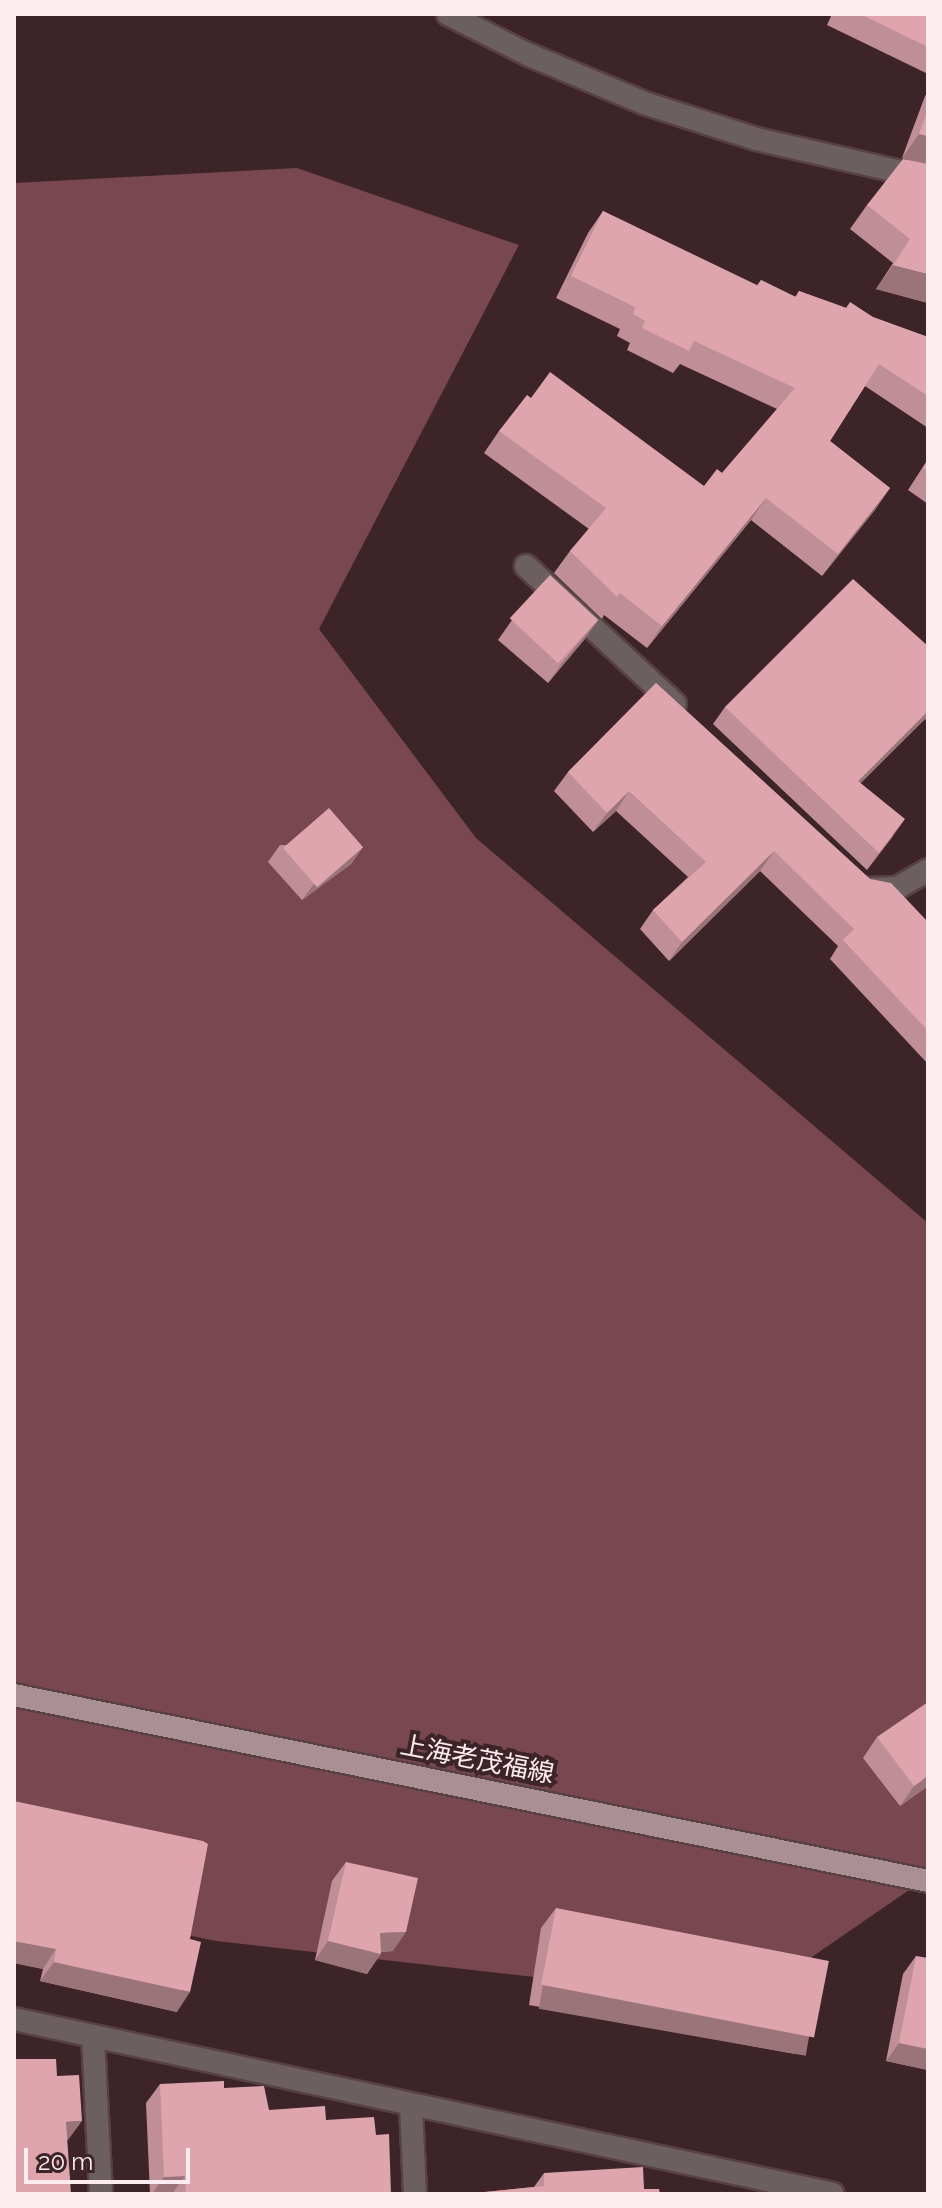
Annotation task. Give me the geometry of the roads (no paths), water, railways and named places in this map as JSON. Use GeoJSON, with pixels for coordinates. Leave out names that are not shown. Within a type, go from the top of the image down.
{"type":"FeatureCollection","features":[{"type":"Feature","properties":{"kind":"main road","name":"上海老茂福線"},"geometry":{"type":"LineString","coordinates":[[14,1695],[928,1881]]}},
{"type":"Feature","properties":{"kind":"street"},"geometry":{"type":"LineString","coordinates":[[448,14],[527,54],[644,103],[756,139],[928,178]]}},
{"type":"Feature","properties":{"kind":"street"},"geometry":{"type":"LineString","coordinates":[[526,566],[694,723]]}},
{"type":"Feature","properties":{"kind":"street"},"geometry":{"type":"LineString","coordinates":[[852,877],[877,890],[897,888],[928,870]]}},
{"type":"Feature","properties":{"kind":"street"},"geometry":{"type":"LineString","coordinates":[[14,2019],[411,2106],[733,2184],[833,2194]]}},
{"type":"Feature","properties":{"kind":"street"},"geometry":{"type":"LineString","coordinates":[[93,2037],[101,2194]]}},
{"type":"Feature","properties":{"kind":"street"},"geometry":{"type":"LineString","coordinates":[[411,2106],[415,2194]]}}]}
